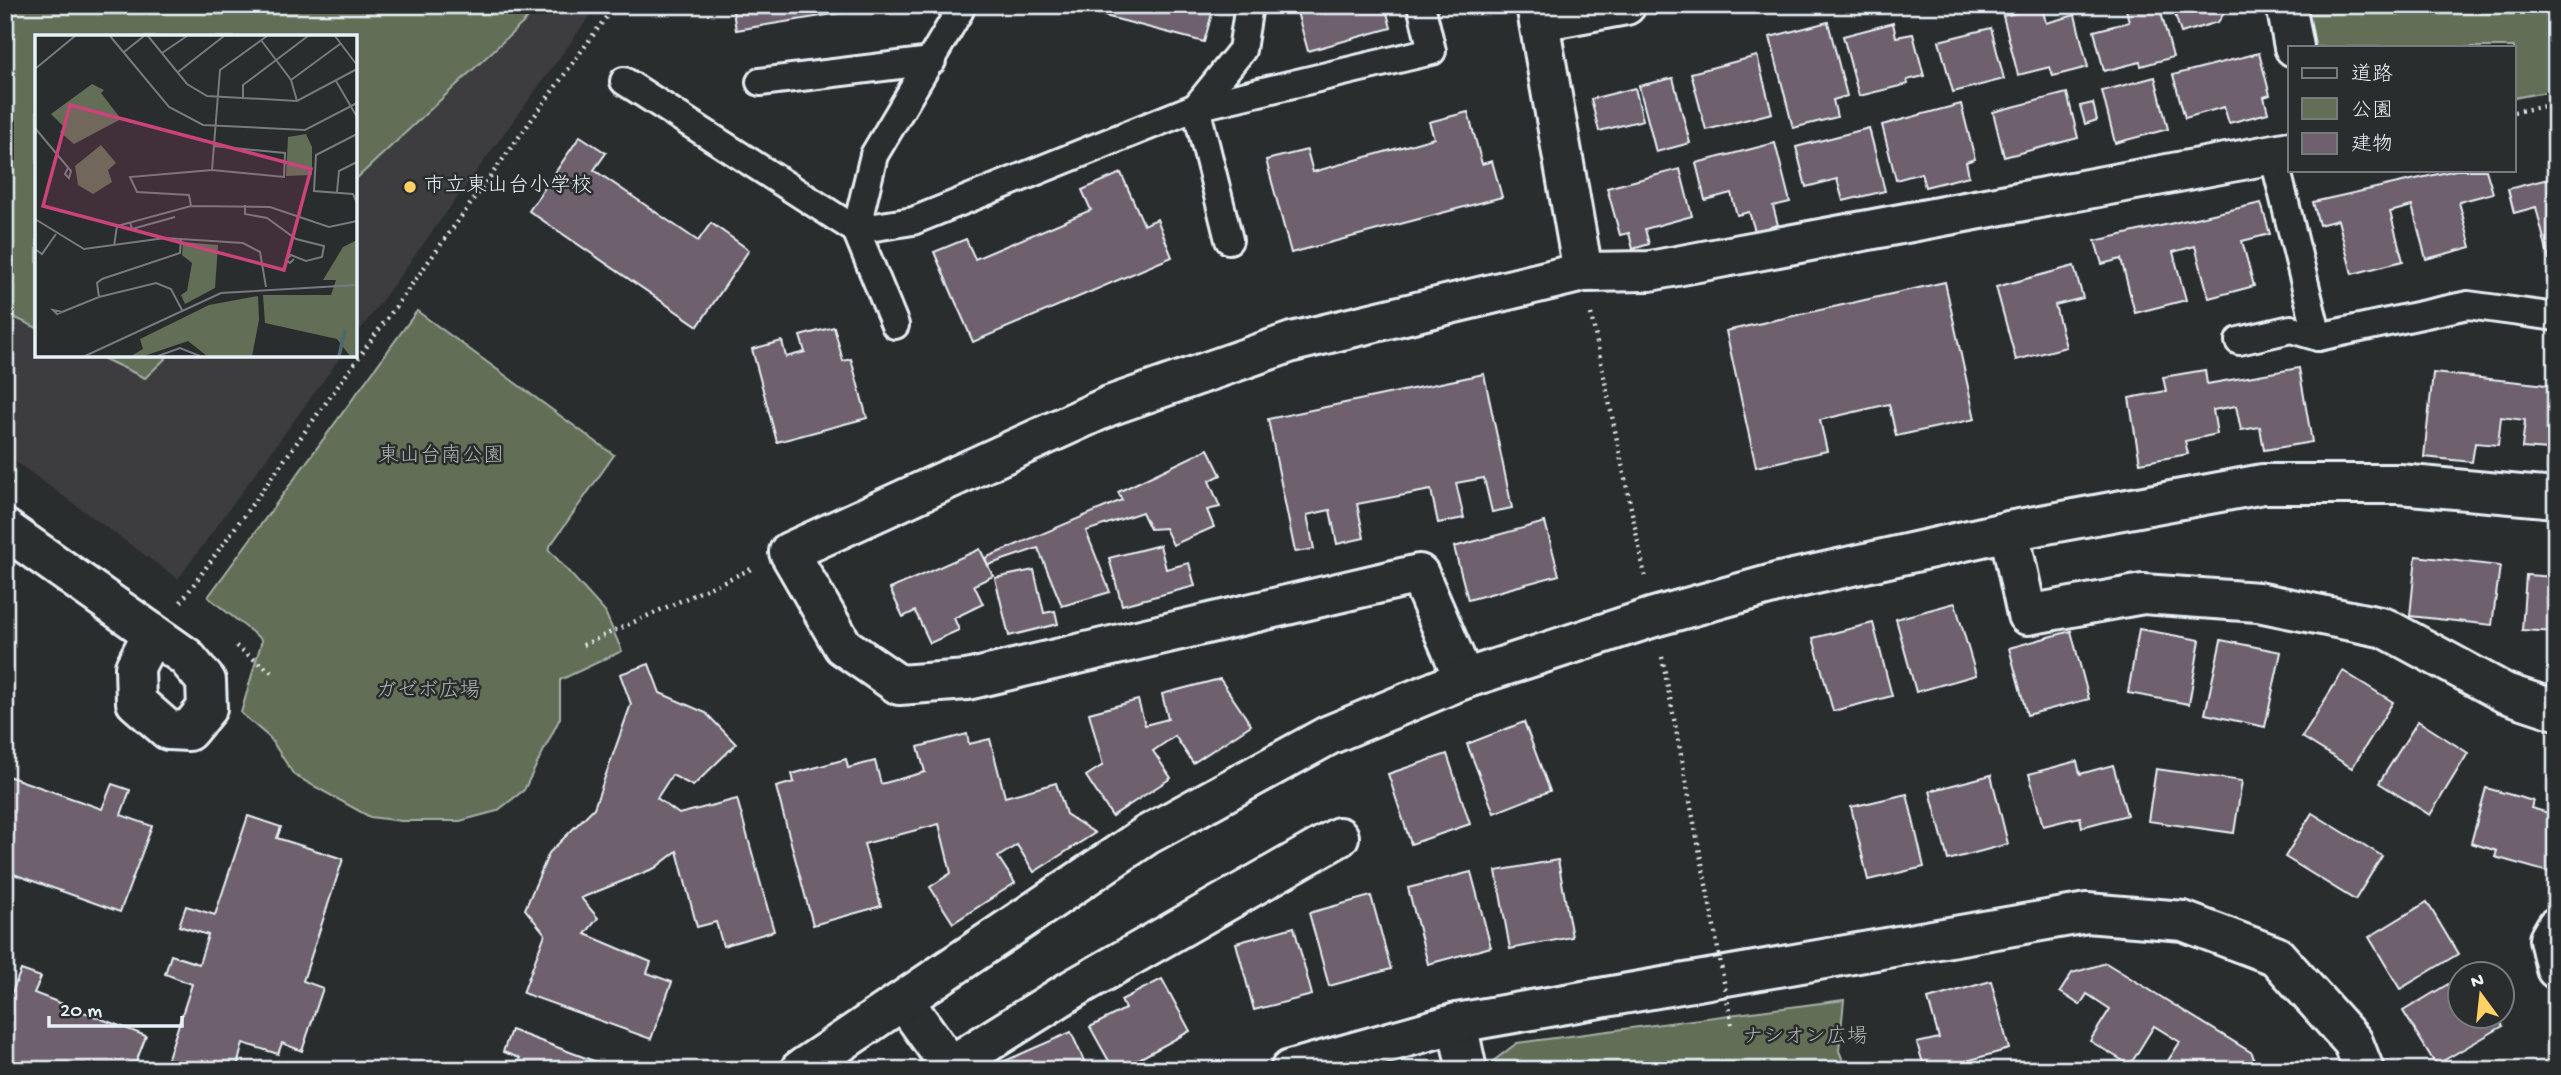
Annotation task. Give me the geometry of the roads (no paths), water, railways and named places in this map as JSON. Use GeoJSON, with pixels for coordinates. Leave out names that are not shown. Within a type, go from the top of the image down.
{"type":"FeatureCollection","features":[{"type":"Feature","properties":{"kind":"street"},"geometry":{"type":"LineString","coordinates":[[1583,272],[1538,13],[1626,5]]}},
{"type":"Feature","properties":{"kind":"street"},"geometry":{"type":"LineString","coordinates":[[2286,5],[2294,46]]}},
{"type":"Feature","properties":{"kind":"street"},"geometry":{"type":"LineString","coordinates":[[1464,679],[1419,574],[967,680],[899,685],[843,646],[789,552],[1109,407],[1279,346],[1583,272],[1650,271],[2281,153]]}},
{"type":"Feature","properties":{"kind":"street"},"geometry":{"type":"LineString","coordinates":[[800,1070],[1147,835],[1329,735],[1464,679],[1654,617],[1780,582],[2008,531],[2263,484],[2399,484],[2556,498]]}},
{"type":"Feature","properties":{"kind":"street"},"geometry":{"type":"LineString","coordinates":[[5,530],[152,634]]}},
{"type":"Feature","properties":{"kind":"street"},"geometry":{"type":"LineString","coordinates":[[2008,531],[2027,615],[2143,594],[2258,602],[2385,628],[2505,693],[2556,710]]}},
{"type":"Feature","properties":{"kind":"street"},"geometry":{"type":"LineString","coordinates":[[904,1001],[950,1066],[1073,989],[1339,837]]}},
{"type":"Feature","properties":{"kind":"street"},"geometry":{"type":"LineString","coordinates":[[1290,1070],[1457,1023],[2087,914],[2183,921],[2276,956],[2353,1042],[2364,1070]]}},
{"type":"Feature","properties":{"kind":"street"},"geometry":{"type":"LineString","coordinates":[[2556,927],[2549,939],[2556,969]]}},
{"type":"Feature","properties":{"kind":"street"},"geometry":{"type":"LineString","coordinates":[[1457,1023],[1467,1070]]}},
{"type":"Feature","properties":{"kind":"lane"},"geometry":{"type":"LineString","coordinates":[[856,230],[874,155],[932,61],[960,10],[960,5]]}},
{"type":"Feature","properties":{"kind":"lane"},"geometry":{"type":"LineString","coordinates":[[1196,107],[1242,50],[1249,5]]}},
{"type":"Feature","properties":{"kind":"lane"},"geometry":{"type":"LineString","coordinates":[[856,230],[913,221],[1196,107],[1432,51],[1421,5]]}},
{"type":"Feature","properties":{"kind":"lane"},"geometry":{"type":"LineString","coordinates":[[760,82],[932,61]]}},
{"type":"Feature","properties":{"kind":"lane"},"geometry":{"type":"LineString","coordinates":[[624,81],[856,230],[895,326]]}},
{"type":"Feature","properties":{"kind":"lane"},"geometry":{"type":"LineString","coordinates":[[1196,107],[1229,240]]}},
{"type":"Feature","properties":{"kind":"lane"},"geometry":{"type":"LineString","coordinates":[[2281,153],[2318,337]]}},
{"type":"Feature","properties":{"kind":"lane"},"geometry":{"type":"LineString","coordinates":[[2239,341],[2291,329],[2318,337],[2468,305],[2556,317]]}},
{"type":"Feature","properties":{"kind":"place","name":"市立東山台小学校"},"geometry":{"type":"Point","coordinates":[410,187]}},
{"type":"Feature","properties":{"kind":"park label","name":"東山台南公園"},"geometry":{"type":"Point","coordinates":[441,457]}},
{"type":"Feature","properties":{"kind":"park label","name":"ガゼボ広場"},"geometry":{"type":"Point","coordinates":[428,692]}},
{"type":"Feature","properties":{"kind":"park label","name":"ナシオン広場"},"geometry":{"type":"Point","coordinates":[1805,1038]}}]}
